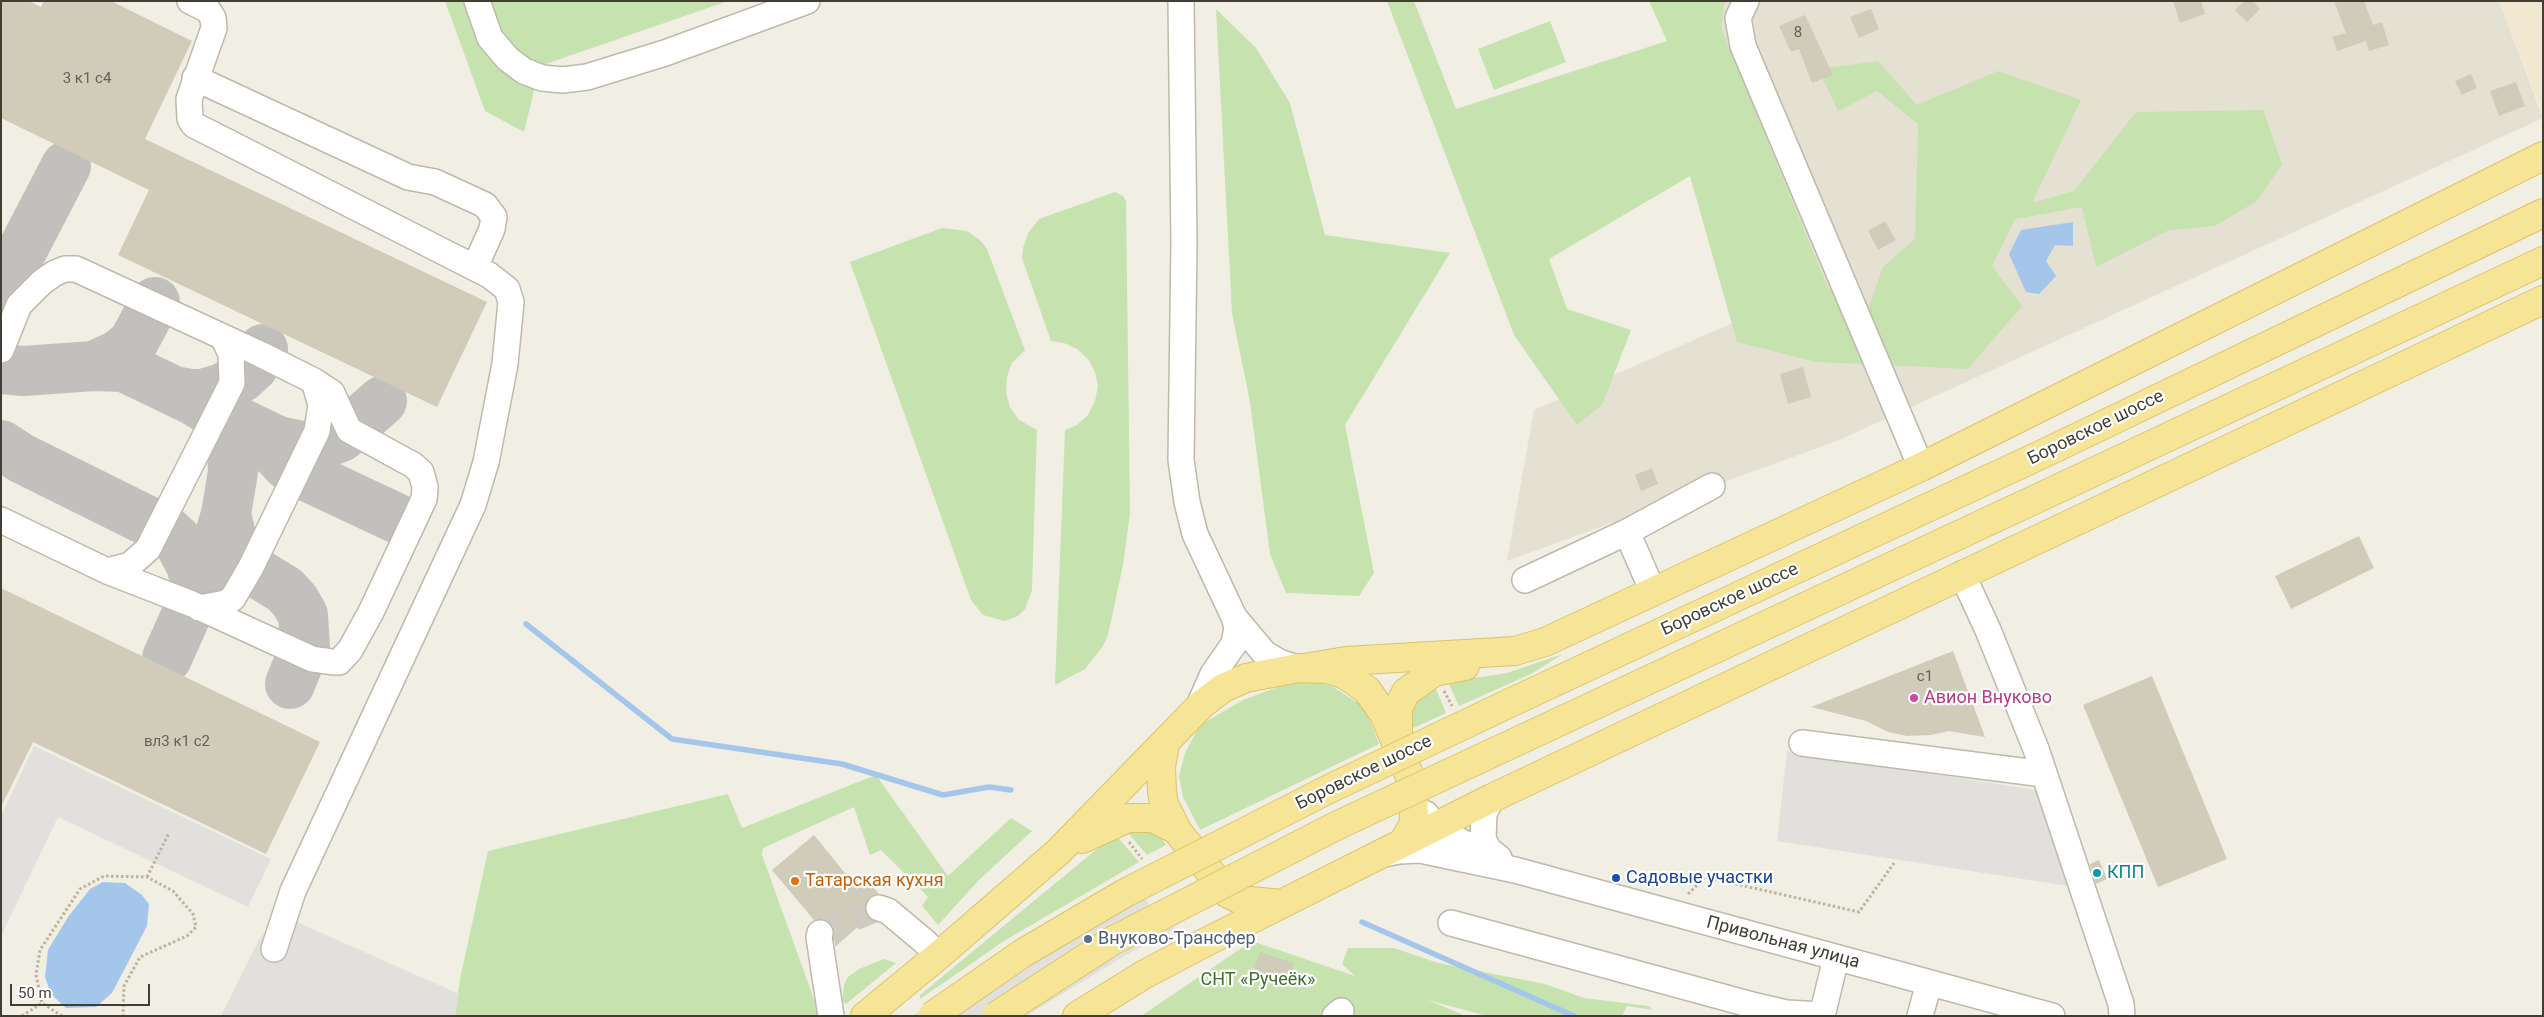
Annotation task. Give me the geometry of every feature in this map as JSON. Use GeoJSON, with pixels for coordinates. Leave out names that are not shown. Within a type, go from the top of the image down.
{"type":"FeatureCollection","features":[{"type":"Feature","properties":{"kind":"main road"},"geometry":{"type":"LineString","coordinates":[[1399,750],[1396,725],[1398,708],[1411,687],[1434,672],[1498,661],[1653,592],[1921,467],[2543,156]]}},
{"type":"Feature","properties":{"kind":"main road","name":"Боровское шоссе"},"geometry":{"type":"LineString","coordinates":[[932,1016],[1030,948],[1168,870],[1331,788],[2051,450],[2543,214]]}},
{"type":"Feature","properties":{"kind":"main road","name":"Боровское шоссе"},"geometry":{"type":"LineString","coordinates":[[996,1016],[1112,942],[1336,826],[2543,261]]}},
{"type":"Feature","properties":{"kind":"main road"},"geometry":{"type":"LineString","coordinates":[[1077,1016],[1146,974],[1361,862],[1492,798],[2543,300]]}},
{"type":"Feature","properties":{"kind":"main road"},"geometry":{"type":"LineString","coordinates":[[866,1016],[1060,850],[1198,708],[1223,688],[1246,678],[1346,661],[1525,649]]}},
{"type":"Feature","properties":{"kind":"main road"},"geometry":{"type":"LineString","coordinates":[[1301,668],[1333,670],[1361,685],[1376,701],[1413,784],[1414,823],[1404,841]]}},
{"type":"Feature","properties":{"kind":"main road"},"geometry":{"type":"LineString","coordinates":[[1165,744],[1161,767],[1162,792],[1164,804],[1177,830],[1227,893],[1241,900],[1283,904]]}},
{"type":"Feature","properties":{"kind":"main road"},"geometry":{"type":"LineString","coordinates":[[1060,850],[1128,818],[1154,818],[1177,830]]}},
{"type":"Feature","properties":{"kind":"street"},"geometry":{"type":"LineString","coordinates":[[190,1],[208,10],[213,18],[214,28],[195,78],[188,110],[190,119],[200,129],[475,267],[500,282],[507,289],[511,302],[505,364],[486,462],[473,505],[293,891],[274,949]]}},
{"type":"Feature","properties":{"kind":"street"},"geometry":{"type":"LineString","coordinates":[[477,1],[490,38],[508,59],[524,71],[542,78],[563,80],[586,77],[666,53],[801,2]]}},
{"type":"Feature","properties":{"kind":"street"},"geometry":{"type":"LineString","coordinates":[[1181,1],[1184,243],[1181,460],[1187,502],[1195,534],[1234,616],[1265,654],[1281,663],[1301,668]]}},
{"type":"Feature","properties":{"kind":"street"},"geometry":{"type":"LineString","coordinates":[[1746,1],[1738,18],[1743,46],[1921,467]]}},
{"type":"Feature","properties":{"kind":"street"},"geometry":{"type":"LineString","coordinates":[[195,78],[408,177],[435,182],[485,206],[494,218],[492,229],[475,267]]}},
{"type":"Feature","properties":{"kind":"street"},"geometry":{"type":"LineString","coordinates":[[1,350],[10,302],[55,273],[65,269],[76,269],[314,381],[332,392],[349,430],[413,465],[421,472],[424,480],[424,499],[371,612],[350,650],[339,662],[312,659],[199,608],[107,570],[1,520]]}},
{"type":"Feature","properties":{"kind":"street"},"geometry":{"type":"LineString","coordinates":[[107,570],[130,565],[148,549],[232,383],[230,354],[223,337]]}},
{"type":"Feature","properties":{"kind":"street"},"geometry":{"type":"LineString","coordinates":[[199,608],[226,603],[233,598],[247,575],[317,431],[321,405],[314,381]]}},
{"type":"Feature","properties":{"kind":"street"},"geometry":{"type":"LineString","coordinates":[[1525,580],[1627,532],[1712,486]]}},
{"type":"Feature","properties":{"kind":"street"},"geometry":{"type":"LineString","coordinates":[[1627,532],[1653,592]]}},
{"type":"Feature","properties":{"kind":"street"},"geometry":{"type":"LineString","coordinates":[[1962,574],[1988,630],[2044,774],[2121,1004],[2122,1016]]}},
{"type":"Feature","properties":{"kind":"street"},"geometry":{"type":"LineString","coordinates":[[1198,708],[1213,674],[1234,644],[1237,632],[1234,616]]}},
{"type":"Feature","properties":{"kind":"street"},"geometry":{"type":"LineString","coordinates":[[1802,743],[2044,774]]}},
{"type":"Feature","properties":{"kind":"street"},"geometry":{"type":"LineString","coordinates":[[1413,784],[1433,827],[1515,870]]}},
{"type":"Feature","properties":{"kind":"street"},"geometry":{"type":"LineString","coordinates":[[1492,798],[1484,817],[1484,842],[1491,853],[1515,870]]}},
{"type":"Feature","properties":{"kind":"street"},"geometry":{"type":"LineString","coordinates":[[1361,862],[1387,853],[1410,850],[1515,870]]}},
{"type":"Feature","properties":{"kind":"street","name":"Привольная улица"},"geometry":{"type":"LineString","coordinates":[[1515,870],[2052,1016]]}},
{"type":"Feature","properties":{"kind":"street"},"geometry":{"type":"LineString","coordinates":[[879,908],[888,911],[925,942],[938,956]]}},
{"type":"Feature","properties":{"kind":"street"},"geometry":{"type":"LineString","coordinates":[[1451,923],[1786,1013],[1822,1015],[1836,958]]}},
{"type":"Feature","properties":{"kind":"street"},"geometry":{"type":"LineString","coordinates":[[820,933],[819,937],[831,1016]]}},
{"type":"Feature","properties":{"kind":"street"},"geometry":{"type":"LineString","coordinates":[[1920,1016],[1929,983]]}},
{"type":"Feature","properties":{"kind":"path"},"geometry":{"type":"LineString","coordinates":[[147,876],[168,833]]}},
{"type":"Feature","properties":{"kind":"path"},"geometry":{"type":"LineString","coordinates":[[1687,896],[1706,877],[1859,912],[1894,863]]}},
{"type":"Feature","properties":{"kind":"path"},"geometry":{"type":"LineString","coordinates":[[62,1016],[42,1002],[36,975],[40,950],[80,889],[104,876],[147,876],[173,891],[193,914],[196,927],[187,936],[140,957],[124,986],[123,1016]]}},
{"type":"Feature","properties":{"kind":"path"},"geometry":{"type":"LineString","coordinates":[[22,1016],[42,1002]]}},
{"type":"Feature","properties":{"kind":"shaded area"},"geometry":{"type":"Polygon","coordinates":[[[1656,1],[2499,1],[2543,118],[1837,441],[1507,561],[1534,410],[1785,300],[1656,1]]]}},
{"type":"Feature","properties":{"kind":"shaded area"},"geometry":{"type":"Polygon","coordinates":[[[2499,1],[2543,1],[2543,114],[2499,1]]]}},
{"type":"Feature","properties":{"kind":"shaded area"},"geometry":{"type":"Polygon","coordinates":[[[34,746],[271,859],[248,907],[58,817],[1,936],[1,816],[34,746]]]}},
{"type":"Feature","properties":{"kind":"shaded area"},"geometry":{"type":"Polygon","coordinates":[[[1787,751],[2036,790],[2068,886],[1777,841],[1787,751]]]}},
{"type":"Feature","properties":{"kind":"shaded area","name":"Внуково-Трансфер"},"geometry":{"type":"Polygon","coordinates":[[[1130,873],[1153,911],[1166,905],[1176,929],[1131,952],[1026,1016],[912,1016],[994,955],[1130,873]]]}},
{"type":"Feature","properties":{"kind":"shaded area"},"geometry":{"type":"Polygon","coordinates":[[[281,915],[459,994],[455,1016],[221,1016],[258,941],[281,915]]]}},
{"type":"Feature","properties":{"kind":"green space"},"geometry":{"type":"Polygon","coordinates":[[[445,1],[728,1],[540,66],[524,132],[485,111],[445,1]]]}},
{"type":"Feature","properties":{"kind":"green space"},"geometry":{"type":"Polygon","coordinates":[[[1387,1],[1414,1],[1456,109],[1667,41],[1649,1],[1725,1],[1721,27],[1828,288],[1869,306],[1883,267],[1915,239],[1918,124],[1877,91],[1838,111],[1818,69],[1878,61],[1917,105],[1998,71],[2081,100],[2032,203],[2074,191],[2136,112],[2263,110],[2282,164],[2257,201],[2215,226],[2169,230],[2096,267],[2082,207],[2015,219],[1992,266],[2022,306],[1968,369],[1816,362],[1737,342],[1690,176],[1549,259],[1567,309],[1631,330],[1602,405],[1577,425],[1514,335],[1387,1]]]}},
{"type":"Feature","properties":{"kind":"green space"},"geometry":{"type":"Polygon","coordinates":[[[1216,9],[1256,48],[1290,103],[1325,235],[1450,253],[1345,425],[1374,573],[1359,596],[1286,593],[1270,554],[1250,402],[1232,313],[1216,9]]]}},
{"type":"Feature","properties":{"kind":"green space"},"geometry":{"type":"Polygon","coordinates":[[[1550,21],[1566,62],[1494,90],[1478,49],[1550,21]]]}},
{"type":"Feature","properties":{"kind":"green space"},"geometry":{"type":"Polygon","coordinates":[[[1115,192],[1123,196],[1126,201],[1130,513],[1123,565],[1108,635],[1103,646],[1085,669],[1055,685],[1065,430],[1077,425],[1088,415],[1095,401],[1098,386],[1095,372],[1088,359],[1077,349],[1064,343],[1051,341],[1022,258],[1023,248],[1028,233],[1039,219],[1115,192]]]}},
{"type":"Feature","properties":{"kind":"green space"},"geometry":{"type":"Polygon","coordinates":[[[942,228],[967,231],[980,240],[987,249],[1025,350],[1012,363],[1007,377],[1006,393],[1010,407],[1019,420],[1037,430],[1032,590],[1025,609],[1018,616],[1005,621],[983,615],[971,600],[850,262],[942,228]]]}},
{"type":"Feature","properties":{"kind":"green space"},"geometry":{"type":"Polygon","coordinates":[[[1563,654],[1531,674],[1459,706],[1448,682],[1507,673],[1563,654]]]}},
{"type":"Feature","properties":{"kind":"green space"},"geometry":{"type":"Polygon","coordinates":[[[1433,682],[1446,713],[1409,730],[1412,696],[1433,682]]]}},
{"type":"Feature","properties":{"kind":"green space"},"geometry":{"type":"Polygon","coordinates":[[[1318,683],[1333,687],[1360,704],[1368,715],[1379,744],[1200,830],[1183,797],[1179,776],[1185,753],[1195,734],[1202,724],[1243,700],[1283,685],[1318,683]]]}},
{"type":"Feature","properties":{"kind":"green space"},"geometry":{"type":"Polygon","coordinates":[[[876,775],[948,876],[1011,818],[1032,831],[979,880],[938,925],[922,906],[928,897],[881,850],[870,855],[854,807],[763,848],[762,855],[820,1016],[455,1016],[460,979],[488,851],[728,794],[742,828],[876,775]]]}},
{"type":"Feature","properties":{"kind":"green space"},"geometry":{"type":"Polygon","coordinates":[[[1123,827],[1158,831],[1166,845],[1147,855],[1123,827]]]}},
{"type":"Feature","properties":{"kind":"green space"},"geometry":{"type":"Polygon","coordinates":[[[1115,834],[1139,862],[1004,941],[920,999],[920,995],[1115,834]]]}},
{"type":"Feature","properties":{"kind":"green space","name":"СНТ «Ручеёк»"},"geometry":{"type":"Polygon","coordinates":[[[1252,941],[1355,976],[1342,964],[1348,948],[1394,948],[1438,963],[1545,984],[1584,998],[1649,1006],[1652,1010],[1627,1006],[1622,1016],[1487,1016],[1428,1000],[1466,1016],[1141,1016],[1252,941]]]}},
{"type":"Feature","properties":{"kind":"green space"},"geometry":{"type":"Polygon","coordinates":[[[884,959],[896,963],[846,1004],[842,1001],[844,985],[848,977],[859,969],[884,959]]]}},
{"type":"Feature","properties":{"kind":"water"},"geometry":{"type":"Polygon","coordinates":[[[2073,222],[2073,246],[2055,245],[2046,261],[2056,276],[2039,294],[2026,292],[2009,254],[2021,230],[2073,222]]]}},
{"type":"Feature","properties":{"kind":"water"},"geometry":{"type":"Polygon","coordinates":[[[103,882],[125,883],[142,895],[149,904],[147,926],[112,993],[96,1007],[66,1008],[51,994],[45,977],[48,950],[68,917],[90,889],[103,882]]]}},
{"type":"Feature","properties":{"kind":"building"},"geometry":{"type":"Polygon","coordinates":[[[1,1],[29,1],[41,7],[44,1],[111,1],[192,41],[145,139],[487,302],[437,407],[118,255],[149,190],[1,118],[1,1]]]}},
{"type":"Feature","properties":{"kind":"building"},"geometry":{"type":"Polygon","coordinates":[[[2173,1],[2201,1],[2205,14],[2180,23],[2173,1]]]}},
{"type":"Feature","properties":{"kind":"building"},"geometry":{"type":"Polygon","coordinates":[[[2244,1],[2253,1],[2260,9],[2247,22],[2235,10],[2244,1]]]}},
{"type":"Feature","properties":{"kind":"building"},"geometry":{"type":"Polygon","coordinates":[[[2334,1],[2364,1],[2373,25],[2382,22],[2389,45],[2369,51],[2366,41],[2337,51],[2332,37],[2346,33],[2334,1]]]}},
{"type":"Feature","properties":{"kind":"building"},"geometry":{"type":"Polygon","coordinates":[[[1871,9],[1879,29],[1859,38],[1850,17],[1871,9]]]}},
{"type":"Feature","properties":{"kind":"building"},"geometry":{"type":"Polygon","coordinates":[[[1805,15],[1833,75],[1812,83],[1799,49],[1791,52],[1779,26],[1805,15]]]}},
{"type":"Feature","properties":{"kind":"building"},"geometry":{"type":"Polygon","coordinates":[[[2471,74],[2477,88],[2462,95],[2455,81],[2471,74]]]}},
{"type":"Feature","properties":{"kind":"building"},"geometry":{"type":"Polygon","coordinates":[[[2516,82],[2525,106],[2499,116],[2490,91],[2516,82]]]}},
{"type":"Feature","properties":{"kind":"building"},"geometry":{"type":"Polygon","coordinates":[[[1885,221],[1896,240],[1878,250],[1868,231],[1885,221]]]}},
{"type":"Feature","properties":{"kind":"building"},"geometry":{"type":"Polygon","coordinates":[[[1803,367],[1811,397],[1788,404],[1780,374],[1803,367]]]}},
{"type":"Feature","properties":{"kind":"building"},"geometry":{"type":"Polygon","coordinates":[[[1652,468],[1658,484],[1641,491],[1635,475],[1652,468]]]}},
{"type":"Feature","properties":{"kind":"building"},"geometry":{"type":"Polygon","coordinates":[[[2359,536],[2374,568],[2291,609],[2275,576],[2359,536]]]}},
{"type":"Feature","properties":{"kind":"building"},"geometry":{"type":"Polygon","coordinates":[[[1,588],[320,742],[266,854],[33,742],[1,807],[1,588]]]}},
{"type":"Feature","properties":{"kind":"building"},"geometry":{"type":"Polygon","coordinates":[[[1953,651],[1985,737],[1949,731],[1931,735],[1907,736],[1888,732],[1866,721],[1811,707],[1953,651]]]}},
{"type":"Feature","properties":{"kind":"building"},"geometry":{"type":"Polygon","coordinates":[[[2152,676],[2227,859],[2158,887],[2083,705],[2152,676]]]}},
{"type":"Feature","properties":{"kind":"building"},"geometry":{"type":"Polygon","coordinates":[[[814,835],[857,888],[866,879],[879,894],[870,897],[866,903],[865,910],[868,918],[835,947],[834,930],[830,923],[823,919],[814,920],[772,870],[814,835]]]}},
{"type":"Feature","properties":{"kind":"building","name":"КПП"},"geometry":{"type":"Polygon","coordinates":[[[2099,860],[2107,879],[2096,884],[2090,864],[2099,860]]]}},
{"type":"Feature","properties":{"kind":"building"},"geometry":{"type":"Polygon","coordinates":[[[1260,952],[1294,963],[1288,980],[1254,969],[1260,952]]]}},
{"type":"Feature","properties":{"kind":"waterway"},"geometry":{"type":"LineString","coordinates":[[526,624],[672,739],[842,764],[943,795],[989,787],[1011,790]]}},
{"type":"Feature","properties":{"kind":"waterway"},"geometry":{"type":"LineString","coordinates":[[1362,922],[1574,1016]]}},
{"type":"Feature","properties":{"kind":"taxiway"},"geometry":{"type":"LineString","coordinates":[[1,291],[66,166]]}},
{"type":"Feature","properties":{"kind":"taxiway"},"geometry":{"type":"LineString","coordinates":[[94,366],[118,355],[133,343],[155,302]]}},
{"type":"Feature","properties":{"kind":"taxiway"},"geometry":{"type":"LineString","coordinates":[[180,392],[202,394],[223,388],[242,377],[253,367],[263,349]]}},
{"type":"Feature","properties":{"kind":"taxiway"},"geometry":{"type":"LineString","coordinates":[[1,369],[23,371],[94,366],[124,367],[278,441],[311,448],[341,437],[382,401]]}},
{"type":"Feature","properties":{"kind":"taxiway"},"geometry":{"type":"LineString","coordinates":[[167,658],[216,548],[226,514],[233,472],[232,453],[221,425],[209,410],[196,402]]}},
{"type":"Feature","properties":{"kind":"taxiway"},"geometry":{"type":"LineString","coordinates":[[264,441],[287,465],[298,472],[396,518]]}},
{"type":"Feature","properties":{"kind":"taxiway"},"geometry":{"type":"LineString","coordinates":[[1,445],[21,458],[166,530],[178,541],[192,567],[194,579],[192,604]]}},
{"type":"Feature","properties":{"kind":"taxiway"},"geometry":{"type":"LineString","coordinates":[[227,518],[231,536],[239,552],[254,571],[285,590],[295,601],[303,615],[305,647],[290,684]]}},
{"type":"Feature","properties":{"kind":"tunnel"},"geometry":{"type":"LineString","coordinates":[[820,933],[879,908]]}},
{"type":"Feature","properties":{"kind":"place","name":"Авион Внуково"},"geometry":{"type":"Point","coordinates":[1914,698]}},
{"type":"Feature","properties":{"kind":"place","name":"КПП"},"geometry":{"type":"Point","coordinates":[2097,873]}},
{"type":"Feature","properties":{"kind":"place","name":"Садовые участки"},"geometry":{"type":"Point","coordinates":[1616,878]}},
{"type":"Feature","properties":{"kind":"place","name":"Татарская кухня"},"geometry":{"type":"Point","coordinates":[795,881]}},
{"type":"Feature","properties":{"kind":"place","name":"Внуково-Трансфер"},"geometry":{"type":"Point","coordinates":[1088,939]}}]}
